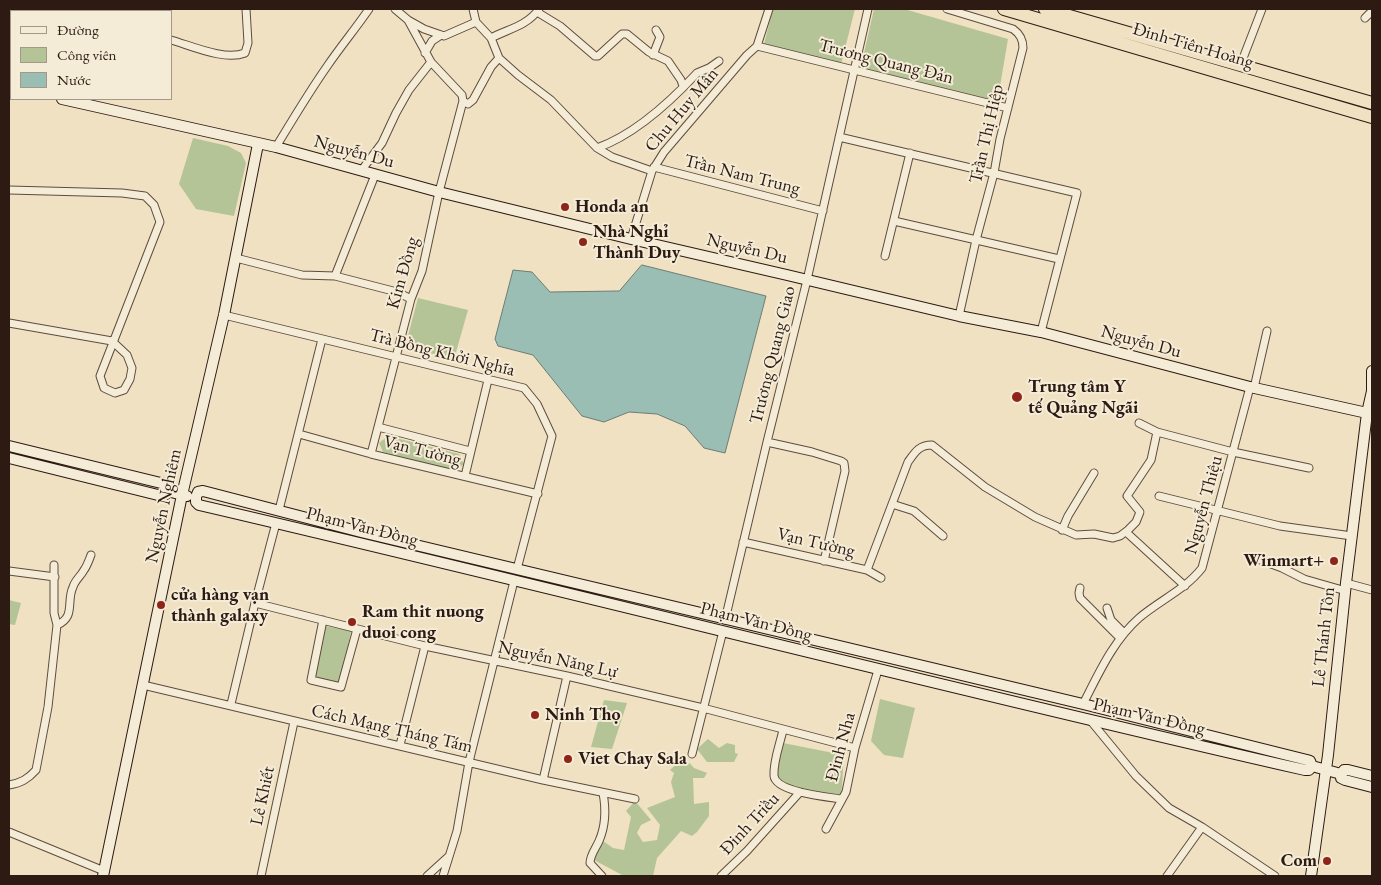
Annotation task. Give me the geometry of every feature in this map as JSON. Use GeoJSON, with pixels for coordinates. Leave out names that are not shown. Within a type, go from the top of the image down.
{"type":"FeatureCollection","features":[{"type":"Feature","properties":{"kind":"highway","name":"Đinh Tiên Hoàng"},"geometry":{"type":"LineString","coordinates":[[1004,9],[1372,117]]}},
{"type":"Feature","properties":{"kind":"highway","name":"Đinh Tiên Hoàng"},"geometry":{"type":"LineString","coordinates":[[1045,9],[1372,103]]}},
{"type":"Feature","properties":{"kind":"street"},"geometry":{"type":"LineString","coordinates":[[172,40],[236,57],[245,53],[248,43],[246,9]]}},
{"type":"Feature","properties":{"kind":"street"},"geometry":{"type":"LineString","coordinates":[[276,147],[318,79],[369,9]]}},
{"type":"Feature","properties":{"kind":"street"},"geometry":{"type":"LineString","coordinates":[[395,9],[424,30],[444,36],[476,22]]}},
{"type":"Feature","properties":{"kind":"street"},"geometry":{"type":"LineString","coordinates":[[408,20],[431,62],[462,95],[463,101],[468,104],[473,100],[491,68],[499,58],[491,38],[476,22],[473,9]]}},
{"type":"Feature","properties":{"kind":"street","name":"Chu Huy Mân"},"geometry":{"type":"LineString","coordinates":[[631,239],[653,169],[734,70],[758,46],[769,9]]}},
{"type":"Feature","properties":{"kind":"street","name":"Trương Quang Giao"},"geometry":{"type":"LineString","coordinates":[[725,620],[807,280],[868,9]]}},
{"type":"Feature","properties":{"kind":"street","name":"Trần Thị Hiệp"},"geometry":{"type":"LineString","coordinates":[[947,9],[1013,29],[1019,34],[1023,48],[959,316]]}},
{"type":"Feature","properties":{"kind":"street"},"geometry":{"type":"LineString","coordinates":[[1240,66],[1262,9]]}},
{"type":"Feature","properties":{"kind":"street"},"geometry":{"type":"LineString","coordinates":[[491,38],[522,25],[538,10],[595,56],[598,56],[622,34],[625,34],[654,55],[668,61],[682,80],[683,86]]}},
{"type":"Feature","properties":{"kind":"street"},"geometry":{"type":"LineString","coordinates":[[1365,18],[1372,11]]}},
{"type":"Feature","properties":{"kind":"street"},"geometry":{"type":"LineString","coordinates":[[654,55],[660,38],[656,30]]}},
{"type":"Feature","properties":{"kind":"street"},"geometry":{"type":"LineString","coordinates":[[425,53],[432,41],[440,35]]}},
{"type":"Feature","properties":{"kind":"street","name":"Trương Quang Đản"},"geometry":{"type":"LineString","coordinates":[[758,46],[1008,108]]}},
{"type":"Feature","properties":{"kind":"street","name":"Trần Nam Trung"},"geometry":{"type":"LineString","coordinates":[[499,58],[551,100],[597,148],[612,157],[823,211]]}},
{"type":"Feature","properties":{"kind":"street"},"geometry":{"type":"LineString","coordinates":[[597,148],[616,140],[640,124],[697,72],[709,68],[719,61]]}},
{"type":"Feature","properties":{"kind":"street"},"geometry":{"type":"LineString","coordinates":[[360,171],[382,143],[396,112],[409,90],[431,62]]}},
{"type":"Feature","properties":{"kind":"street","name":"Nguyễn Du"},"geometry":{"type":"LineString","coordinates":[[66,100],[276,147],[439,192],[631,239],[959,316],[1041,332],[1252,388],[1367,413]]}},
{"type":"Feature","properties":{"kind":"street","name":"Kim Đồng"},"geometry":{"type":"LineString","coordinates":[[370,454],[411,299],[422,272],[439,192],[463,101]]}},
{"type":"Feature","properties":{"kind":"street"},"geometry":{"type":"LineString","coordinates":[[839,137],[910,152],[1077,193],[1041,332]]}},
{"type":"Feature","properties":{"kind":"street","name":"Nguyễn Nghiêm"},"geometry":{"type":"LineString","coordinates":[[103,874],[182,494],[224,315],[258,144]]}},
{"type":"Feature","properties":{"kind":"street"},"geometry":{"type":"LineString","coordinates":[[885,256],[910,152]]}},
{"type":"Feature","properties":{"kind":"street"},"geometry":{"type":"LineString","coordinates":[[335,276],[375,175]]}},
{"type":"Feature","properties":{"kind":"street"},"geometry":{"type":"LineString","coordinates":[[9,190],[122,192],[145,196],[154,205],[160,222],[112,341],[100,376],[104,388],[115,393],[124,390],[130,379],[132,368],[127,355],[112,341],[9,323]]}},
{"type":"Feature","properties":{"kind":"street"},"geometry":{"type":"LineString","coordinates":[[894,221],[1059,259]]}},
{"type":"Feature","properties":{"kind":"street"},"geometry":{"type":"LineString","coordinates":[[236,258],[302,275],[335,276],[397,292],[411,299]]}},
{"type":"Feature","properties":{"kind":"street","name":"Trà Bồng Khởi Nghĩa"},"geometry":{"type":"LineString","coordinates":[[224,315],[524,388],[537,404],[552,436],[517,569]]}},
{"type":"Feature","properties":{"kind":"street","name":"Nguyễn Thiệu"},"geometry":{"type":"LineString","coordinates":[[1083,704],[1102,667],[1122,636],[1141,616],[1185,586],[1202,568],[1267,331]]}},
{"type":"Feature","properties":{"kind":"street"},"geometry":{"type":"LineString","coordinates":[[230,704],[322,339]]}},
{"type":"Feature","properties":{"kind":"street","name":"Lê Thánh Tôn"},"geometry":{"type":"LineString","coordinates":[[1311,876],[1326,770],[1352,536],[1372,387],[1372,371]]}},
{"type":"Feature","properties":{"kind":"street"},"geometry":{"type":"LineString","coordinates":[[465,476],[488,380]]}},
{"type":"Feature","properties":{"kind":"street"},"geometry":{"type":"LineString","coordinates":[[1139,423],[1157,432],[1233,452],[1309,468]]}},
{"type":"Feature","properties":{"kind":"street"},"geometry":{"type":"LineString","coordinates":[[378,427],[470,451]]}},
{"type":"Feature","properties":{"kind":"street"},"geometry":{"type":"LineString","coordinates":[[867,570],[908,462],[922,446],[932,445],[985,487],[1035,517],[1076,535],[1094,534],[1113,538],[1126,532],[1136,522],[1140,512],[1127,496],[1151,460],[1157,432]]}},
{"type":"Feature","properties":{"kind":"street","name":"Vạn Tường"},"geometry":{"type":"LineString","coordinates":[[299,434],[370,454],[538,494]]}},
{"type":"Feature","properties":{"kind":"street"},"geometry":{"type":"LineString","coordinates":[[767,442],[812,452],[844,463],[845,471],[824,561]]}},
{"type":"Feature","properties":{"kind":"street","name":"Phạm Văn Đồng"},"geometry":{"type":"LineString","coordinates":[[9,446],[165,484],[167,491]]}},
{"type":"Feature","properties":{"kind":"street","name":"Phạm Văn Đồng"},"geometry":{"type":"LineString","coordinates":[[9,458],[158,495],[165,495],[167,491]]}},
{"type":"Feature","properties":{"kind":"street"},"geometry":{"type":"LineString","coordinates":[[1062,530],[1068,516],[1094,473]]}},
{"type":"Feature","properties":{"kind":"street","name":"Phạm Văn Đồng"},"geometry":{"type":"LineString","coordinates":[[167,491],[196,497]]}},
{"type":"Feature","properties":{"kind":"street","name":"Phạm Văn Đồng"},"geometry":{"type":"LineString","coordinates":[[1312,766],[1309,770],[1305,770],[878,670],[514,580],[199,505],[196,502],[196,497],[198,492],[203,491],[361,532],[1184,729],[1307,760],[1310,761],[1312,766],[1341,774]]}},
{"type":"Feature","properties":{"kind":"street"},"geometry":{"type":"LineString","coordinates":[[1159,496],[1280,526],[1352,536]]}},
{"type":"Feature","properties":{"kind":"street"},"geometry":{"type":"LineString","coordinates":[[892,504],[914,511],[943,536]]}},
{"type":"Feature","properties":{"kind":"street"},"geometry":{"type":"LineString","coordinates":[[358,544],[361,532]]}},
{"type":"Feature","properties":{"kind":"street"},"geometry":{"type":"LineString","coordinates":[[1126,532],[1185,586]]}},
{"type":"Feature","properties":{"kind":"street","name":"Vạn Tường"},"geometry":{"type":"LineString","coordinates":[[743,542],[867,570],[881,578]]}},
{"type":"Feature","properties":{"kind":"street"},"geometry":{"type":"LineString","coordinates":[[57,625],[65,622],[69,614],[72,588],[84,571],[91,555]]}},
{"type":"Feature","properties":{"kind":"street"},"geometry":{"type":"LineString","coordinates":[[1255,558],[1304,579],[1372,590]]}},
{"type":"Feature","properties":{"kind":"street"},"geometry":{"type":"LineString","coordinates":[[9,785],[19,784],[29,778],[36,770],[48,707],[57,625],[54,613],[54,566]]}},
{"type":"Feature","properties":{"kind":"street"},"geometry":{"type":"LineString","coordinates":[[442,876],[450,856],[470,762],[517,569]]}},
{"type":"Feature","properties":{"kind":"street"},"geometry":{"type":"LineString","coordinates":[[9,571],[54,578]]}},
{"type":"Feature","properties":{"kind":"street"},"geometry":{"type":"LineString","coordinates":[[1080,588],[1080,598],[1122,636]]}},
{"type":"Feature","properties":{"kind":"street","name":"Nguyễn Năng Lự"},"geometry":{"type":"LineString","coordinates":[[255,602],[425,646],[567,676],[703,708],[855,748]]}},
{"type":"Feature","properties":{"kind":"street"},"geometry":{"type":"LineString","coordinates":[[1107,608],[1111,620],[1122,636]]}},
{"type":"Feature","properties":{"kind":"street"},"geometry":{"type":"LineString","coordinates":[[324,620],[311,680],[341,687],[357,629]]}},
{"type":"Feature","properties":{"kind":"street"},"geometry":{"type":"LineString","coordinates":[[692,754],[725,620]]}},
{"type":"Feature","properties":{"kind":"street"},"geometry":{"type":"LineString","coordinates":[[400,745],[425,646]]}},
{"type":"Feature","properties":{"kind":"street"},"geometry":{"type":"LineString","coordinates":[[878,670],[879,655]]}},
{"type":"Feature","properties":{"kind":"street","name":"Đinh Nha"},"geometry":{"type":"LineString","coordinates":[[826,829],[846,792],[855,748],[878,670]]}},
{"type":"Feature","properties":{"kind":"street"},"geometry":{"type":"LineString","coordinates":[[543,780],[567,676]]}},
{"type":"Feature","properties":{"kind":"street","name":"Cách Mạng Tháng Tám"},"geometry":{"type":"LineString","coordinates":[[143,685],[230,704],[294,722],[400,745],[543,780],[635,799]]}},
{"type":"Feature","properties":{"kind":"street"},"geometry":{"type":"LineString","coordinates":[[1029,705],[1032,693]]}},
{"type":"Feature","properties":{"kind":"street"},"geometry":{"type":"LineString","coordinates":[[1090,720],[1136,776],[1174,812],[1202,827],[1275,876]]}},
{"type":"Feature","properties":{"kind":"street","name":"Lê Khiết"},"geometry":{"type":"LineString","coordinates":[[261,876],[294,722]]}},
{"type":"Feature","properties":{"kind":"street"},"geometry":{"type":"LineString","coordinates":[[1181,742],[1184,729]]}},
{"type":"Feature","properties":{"kind":"street"},"geometry":{"type":"LineString","coordinates":[[783,730],[774,778],[778,783],[800,792],[841,799]]}},
{"type":"Feature","properties":{"kind":"street","name":"Phạm Văn Đồng"},"geometry":{"type":"LineString","coordinates":[[1341,774],[1344,770],[1348,770],[1372,776]]}},
{"type":"Feature","properties":{"kind":"street","name":"Phạm Văn Đồng"},"geometry":{"type":"LineString","coordinates":[[1341,774],[1341,778],[1345,780],[1372,787]]}},
{"type":"Feature","properties":{"kind":"street","name":"Đinh Triều"},"geometry":{"type":"LineString","coordinates":[[721,876],[747,851],[800,792]]}},
{"type":"Feature","properties":{"kind":"street"},"geometry":{"type":"LineString","coordinates":[[602,876],[590,863],[590,859],[600,838],[606,816],[603,793]]}},
{"type":"Feature","properties":{"kind":"street"},"geometry":{"type":"LineString","coordinates":[[1170,875],[1202,827]]}},
{"type":"Feature","properties":{"kind":"street"},"geometry":{"type":"LineString","coordinates":[[9,832],[103,874]]}},
{"type":"Feature","properties":{"kind":"street"},"geometry":{"type":"LineString","coordinates":[[427,876],[450,856]]}},
{"type":"Feature","properties":{"kind":"green space"},"geometry":{"type":"Polygon","coordinates":[[[773,9],[855,9],[841,64],[764,44],[773,9]]]}},
{"type":"Feature","properties":{"kind":"green space"},"geometry":{"type":"Polygon","coordinates":[[[874,9],[904,9],[1008,39],[997,104],[860,71],[874,9]]]}},
{"type":"Feature","properties":{"kind":"green space"},"geometry":{"type":"Polygon","coordinates":[[[193,138],[228,146],[241,153],[246,163],[234,216],[196,209],[179,184],[193,138]]]}},
{"type":"Feature","properties":{"kind":"green space"},"geometry":{"type":"Polygon","coordinates":[[[418,298],[468,310],[454,359],[405,347],[418,298]]]}},
{"type":"Feature","properties":{"kind":"green space"},"geometry":{"type":"Polygon","coordinates":[[[388,436],[459,454],[464,464],[456,471],[383,452],[379,443],[388,436]]]}},
{"type":"Feature","properties":{"kind":"green space"},"geometry":{"type":"Polygon","coordinates":[[[9,600],[21,603],[15,625],[9,624],[9,600]]]}},
{"type":"Feature","properties":{"kind":"green space"},"geometry":{"type":"Polygon","coordinates":[[[320,625],[351,631],[340,686],[308,678],[320,625]]]}},
{"type":"Feature","properties":{"kind":"green space"},"geometry":{"type":"Polygon","coordinates":[[[880,699],[915,708],[903,758],[884,755],[871,741],[880,699]]]}},
{"type":"Feature","properties":{"kind":"green space"},"geometry":{"type":"Polygon","coordinates":[[[604,700],[627,703],[612,749],[591,747],[604,700]]]}},
{"type":"Feature","properties":{"kind":"green space"},"geometry":{"type":"Polygon","coordinates":[[[708,739],[719,748],[727,743],[735,745],[735,753],[738,754],[734,762],[707,762],[697,749],[708,739]]]}},
{"type":"Feature","properties":{"kind":"green space"},"geometry":{"type":"Polygon","coordinates":[[[783,743],[844,755],[841,800],[775,784],[783,743]]]}},
{"type":"Feature","properties":{"kind":"green space"},"geometry":{"type":"Polygon","coordinates":[[[684,757],[694,768],[707,773],[704,778],[693,778],[694,804],[709,802],[709,816],[697,832],[692,836],[681,831],[657,858],[653,876],[624,876],[594,860],[603,841],[613,848],[624,850],[631,817],[626,811],[635,801],[651,820],[641,825],[637,833],[643,842],[657,840],[660,825],[647,808],[675,797],[671,782],[674,773],[670,770],[684,757]]]}},
{"type":"Feature","properties":{"kind":"water"},"geometry":{"type":"Polygon","coordinates":[[[642,265],[766,296],[725,453],[704,448],[685,426],[657,414],[629,412],[604,422],[582,416],[533,355],[498,346],[495,339],[513,270],[532,272],[550,292],[619,291],[642,265]]]}},
{"type":"Feature","properties":{"kind":"place","name":"Honda an"},"geometry":{"type":"Point","coordinates":[565,207]}},
{"type":"Feature","properties":{"kind":"place","name":"Nhà Nghỉ Thành Duy"},"geometry":{"type":"Point","coordinates":[583,242]}},
{"type":"Feature","properties":{"kind":"place","name":"Trung tâm Y tế Quảng Ngãi"},"geometry":{"type":"Point","coordinates":[1017,397]}},
{"type":"Feature","properties":{"kind":"place","name":"Winmart+"},"geometry":{"type":"Point","coordinates":[1334,561]}},
{"type":"Feature","properties":{"kind":"place","name":"cửa hàng vạn thành galaxy"},"geometry":{"type":"Point","coordinates":[161,605]}},
{"type":"Feature","properties":{"kind":"place","name":"Ram thit nuong duoi cong"},"geometry":{"type":"Point","coordinates":[352,622]}},
{"type":"Feature","properties":{"kind":"place","name":"Ninh Thọ"},"geometry":{"type":"Point","coordinates":[535,715]}},
{"type":"Feature","properties":{"kind":"place","name":"Viet Chay Sala"},"geometry":{"type":"Point","coordinates":[568,759]}},
{"type":"Feature","properties":{"kind":"place","name":"Com"},"geometry":{"type":"Point","coordinates":[1327,861]}}]}
